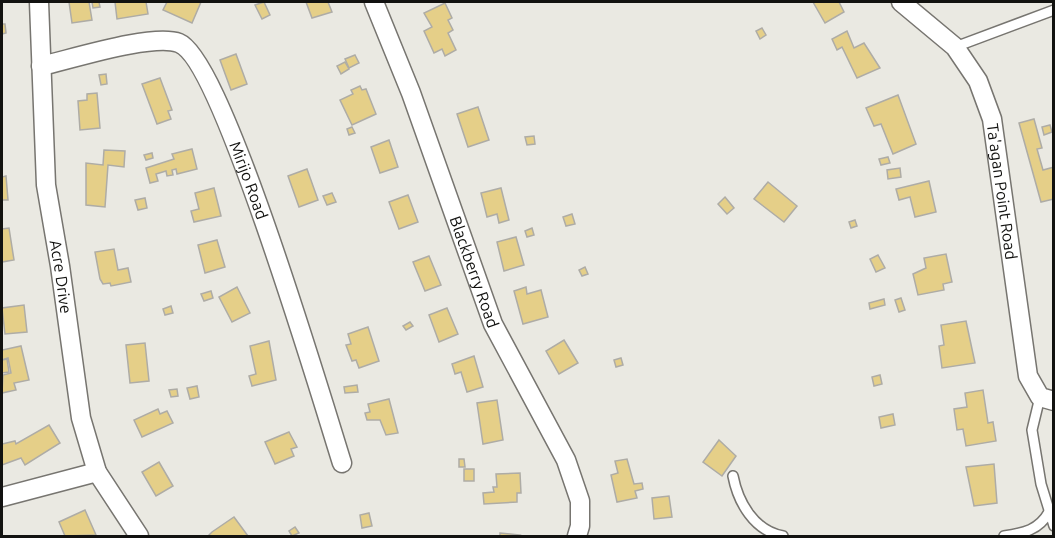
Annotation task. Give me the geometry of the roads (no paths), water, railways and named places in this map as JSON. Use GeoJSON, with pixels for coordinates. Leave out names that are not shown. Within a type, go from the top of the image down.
{"type":"FeatureCollection","features":[{"type":"Feature","properties":{"kind":"street","name":"Acre Drive"},"geometry":{"type":"LineString","coordinates":[[39,2],[46,184],[81,418],[96,472],[139,537]]}},
{"type":"Feature","properties":{"kind":"street","name":"Blackberry Road"},"geometry":{"type":"LineString","coordinates":[[374,2],[411,93],[493,324],[566,460],[580,501],[580,526],[577,537]]}},
{"type":"Feature","properties":{"kind":"street","name":"Ta'agan Point Road"},"geometry":{"type":"LineString","coordinates":[[901,2],[955,47],[978,81],[993,119],[1028,376],[1047,399]]}},
{"type":"Feature","properties":{"kind":"street","name":"Mirijo Road"},"geometry":{"type":"LineString","coordinates":[[42,66],[157,39],[180,43],[197,60],[223,114],[278,256],[342,464]]}},
{"type":"Feature","properties":{"kind":"street"},"geometry":{"type":"LineString","coordinates":[[2,497],[96,472]]}},
{"type":"Feature","properties":{"kind":"lane"},"geometry":{"type":"LineString","coordinates":[[955,47],[1053,10]]}},
{"type":"Feature","properties":{"kind":"lane"},"geometry":{"type":"LineString","coordinates":[[1047,399],[1032,430],[1041,484],[1053,526]]}},
{"type":"Feature","properties":{"kind":"lane"},"geometry":{"type":"LineString","coordinates":[[733,476],[737,496],[751,517],[765,530],[783,537]]}},
{"type":"Feature","properties":{"kind":"lane"},"geometry":{"type":"LineString","coordinates":[[1004,537],[1029,532],[1043,522],[1049,512]]}}]}
